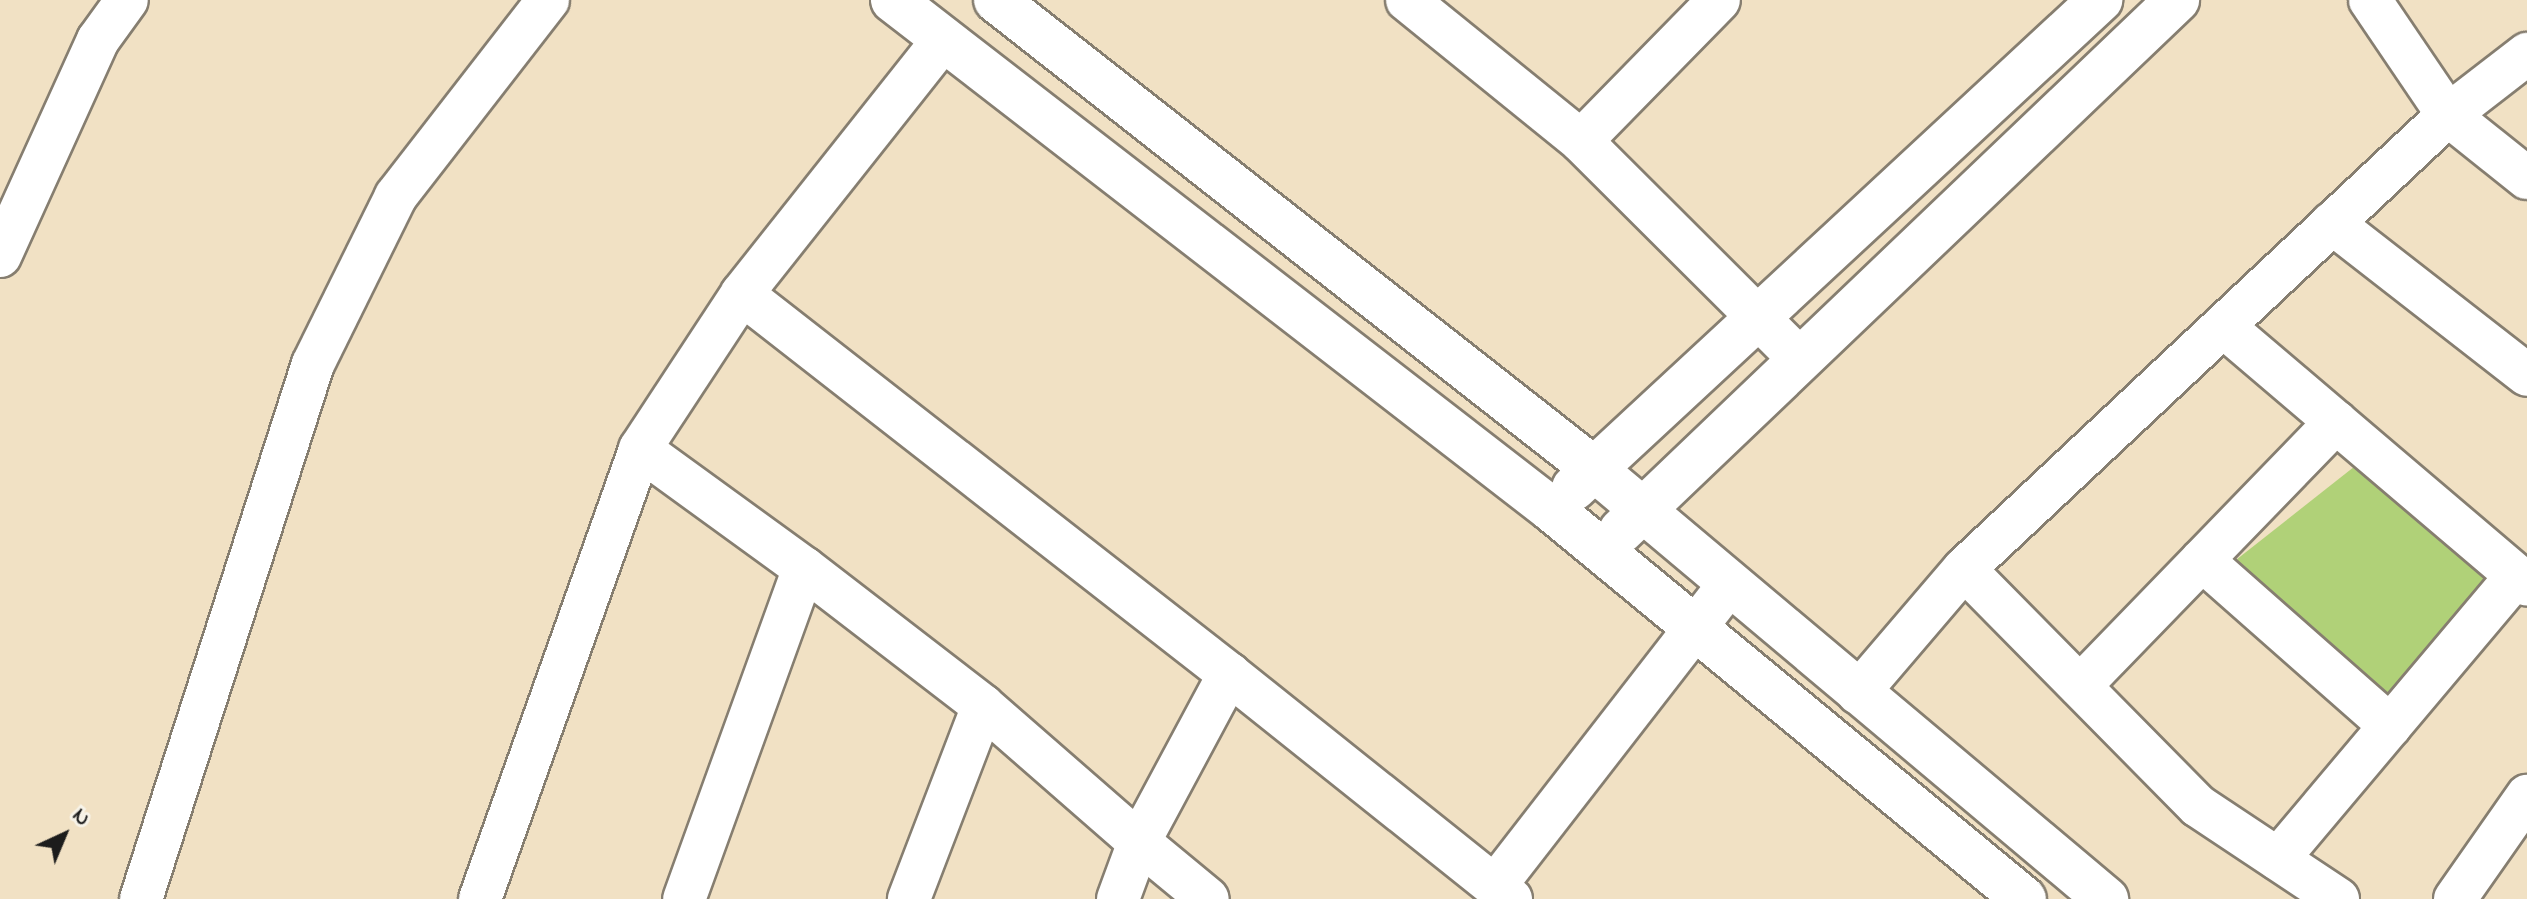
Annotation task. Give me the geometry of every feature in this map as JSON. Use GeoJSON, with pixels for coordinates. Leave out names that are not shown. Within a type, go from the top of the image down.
{"type":"FeatureCollection","features":[{"type":"Feature","properties":{"kind":"street"},"geometry":{"type":"LineString","coordinates":[[0,256],[98,40],[127,0]]}},
{"type":"Feature","properties":{"kind":"street"},"geometry":{"type":"LineString","coordinates":[[141,899],[313,364],[396,196],[548,0]]}},
{"type":"Feature","properties":{"kind":"street"},"geometry":{"type":"LineString","coordinates":[[893,0],[1602,549],[2024,899]]}},
{"type":"Feature","properties":{"kind":"street"},"geometry":{"type":"LineString","coordinates":[[996,0],[1594,469],[2106,899]]}},
{"type":"Feature","properties":{"kind":"street"},"geometry":{"type":"LineString","coordinates":[[1407,0],[1581,141],[1801,360]]}},
{"type":"Feature","properties":{"kind":"street"},"geometry":{"type":"LineString","coordinates":[[1551,509],[2100,0]]}},
{"type":"Feature","properties":{"kind":"street"},"geometry":{"type":"LineString","coordinates":[[1602,549],[2177,0]]}},
{"type":"Feature","properties":{"kind":"street"},"geometry":{"type":"LineString","coordinates":[[2370,0],[2448,115],[2527,178]]}},
{"type":"Feature","properties":{"kind":"street"},"geometry":{"type":"LineString","coordinates":[[1581,141],[1699,6]]}},
{"type":"Feature","properties":{"kind":"street"},"geometry":{"type":"LineString","coordinates":[[480,899],[640,449],[742,294],[943,40]]}},
{"type":"Feature","properties":{"kind":"street"},"geometry":{"type":"LineString","coordinates":[[1858,693],[1964,569],[2448,115],[2527,54]]}},
{"type":"Feature","properties":{"kind":"street"},"geometry":{"type":"LineString","coordinates":[[2332,223],[2527,375]]}},
{"type":"Feature","properties":{"kind":"street"},"geometry":{"type":"LineString","coordinates":[[742,294],[1229,674],[1503,893],[1694,627],[1729,584]]}},
{"type":"Feature","properties":{"kind":"street"},"geometry":{"type":"LineString","coordinates":[[2223,326],[2522,580],[2390,726],[2278,859]]}},
{"type":"Feature","properties":{"kind":"street"},"geometry":{"type":"LineString","coordinates":[[2080,686],[2336,422]]}},
{"type":"Feature","properties":{"kind":"street"},"geometry":{"type":"LineString","coordinates":[[640,449],[804,568],[983,706],[1208,899]]}},
{"type":"Feature","properties":{"kind":"street"},"geometry":{"type":"LineString","coordinates":[[2202,560],[2390,726]]}},
{"type":"Feature","properties":{"kind":"street"},"geometry":{"type":"LineString","coordinates":[[684,899],[804,568]]}},
{"type":"Feature","properties":{"kind":"street"},"geometry":{"type":"LineString","coordinates":[[1964,569],[2198,806],[2338,899]]}},
{"type":"Feature","properties":{"kind":"street"},"geometry":{"type":"LineString","coordinates":[[1118,899],[1139,842],[1229,674]]}},
{"type":"Feature","properties":{"kind":"street"},"geometry":{"type":"LineString","coordinates":[[909,899],[983,706]]}},
{"type":"Feature","properties":{"kind":"street"},"geometry":{"type":"LineString","coordinates":[[2455,899],[2525,802]]}},
{"type":"Feature","properties":{"kind":"green space"},"geometry":{"type":"Polygon","coordinates":[[[2364,459],[2501,581],[2391,718],[2227,567],[2364,459]]]}}]}
